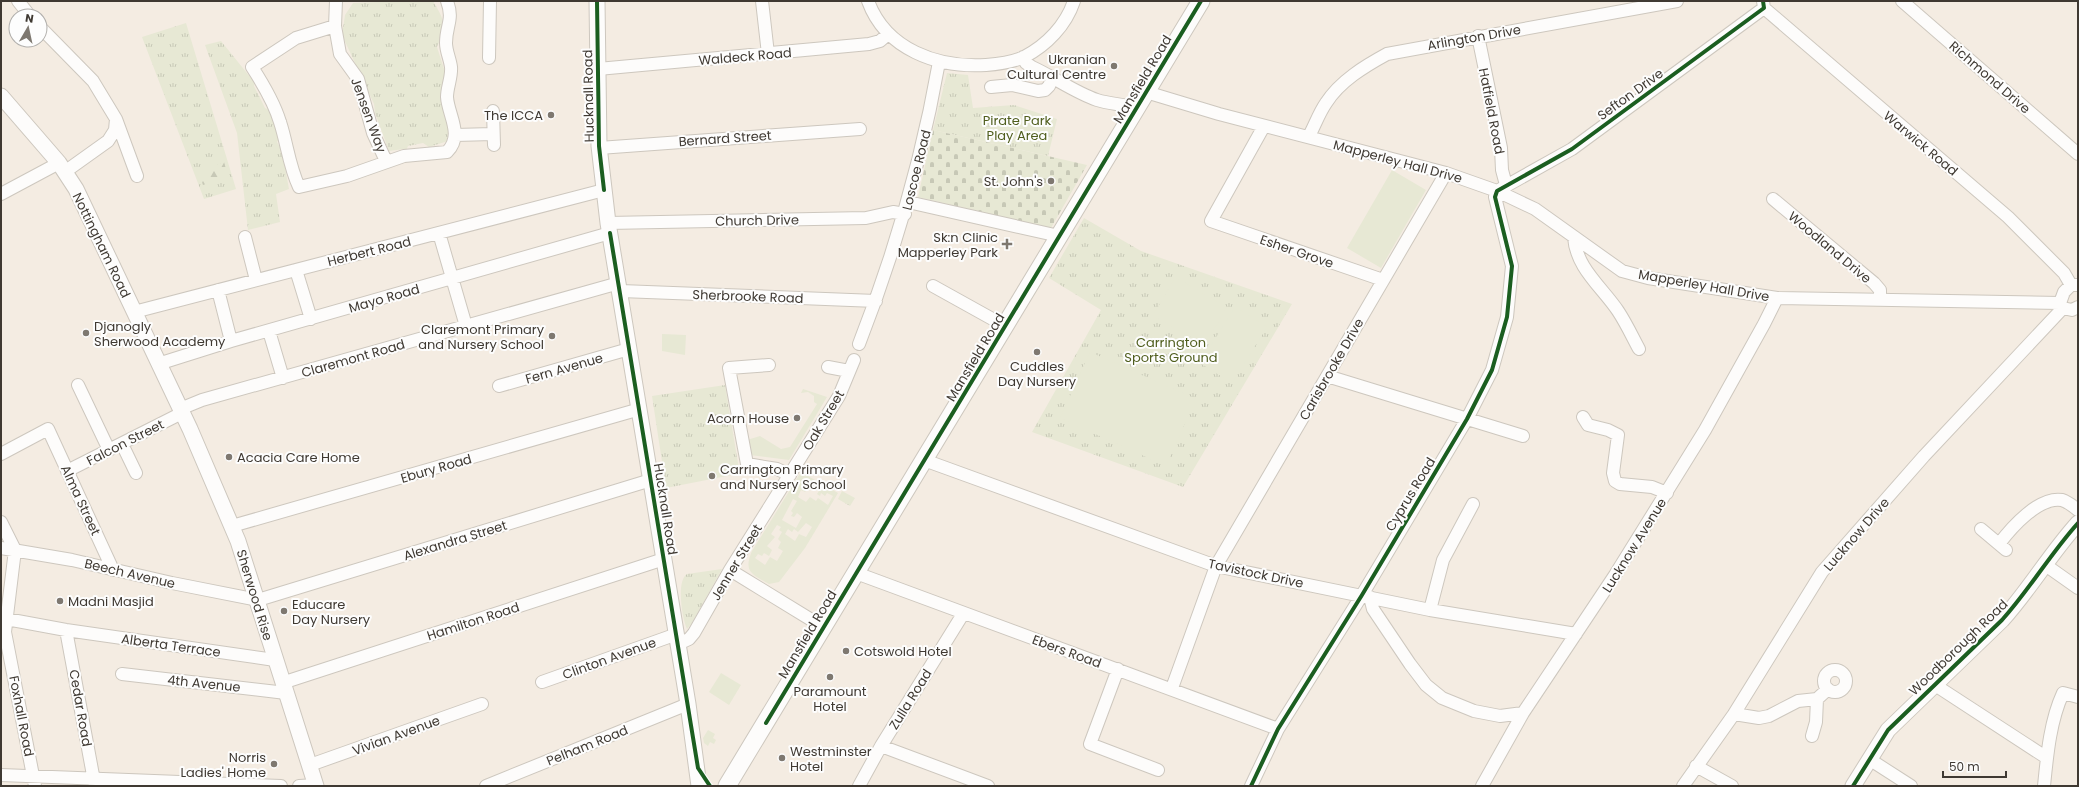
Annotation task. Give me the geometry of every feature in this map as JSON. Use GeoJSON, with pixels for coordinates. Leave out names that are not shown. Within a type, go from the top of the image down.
{"type":"FeatureCollection","features":[{"type":"Feature","properties":{"kind":"highway","name":"Mansfield Road"},"geometry":{"type":"LineString","coordinates":[[728,786],[1201,1]]}},
{"type":"Feature","properties":{"kind":"main road","name":"Hucknall Road"},"geometry":{"type":"LineString","coordinates":[[597,1],[599,148],[604,190],[609,228],[678,639],[700,786]]}},
{"type":"Feature","properties":{"kind":"main road","name":"Nottingham Road"},"geometry":{"type":"LineString","coordinates":[[4,105],[62,167],[82,202],[181,411]]}},
{"type":"Feature","properties":{"kind":"main road","name":"Sherwood Rise"},"geometry":{"type":"LineString","coordinates":[[181,411],[232,526],[258,600],[275,660],[316,785]]}},
{"type":"Feature","properties":{"kind":"main road","name":"Woodborough Road"},"geometry":{"type":"LineString","coordinates":[[1853,786],[1888,730],[2002,620],[2020,600],[2044,564],[2078,523]]}},
{"type":"Feature","properties":{"kind":"main road","name":"Hucknall Road"},"geometry":{"type":"LineString","coordinates":[[698,768],[710,786]]}},
{"type":"Feature","properties":{"kind":"street","name":"Jensen Way"},"geometry":{"type":"LineString","coordinates":[[336,1],[335,26],[340,54],[358,78],[373,133],[386,161]]}},
{"type":"Feature","properties":{"kind":"street"},"geometry":{"type":"LineString","coordinates":[[335,26],[296,38],[252,67],[264,85],[278,116],[299,187],[347,176],[386,161],[404,156],[447,152],[451,148],[454,135],[452,111],[448,100],[447,88],[451,68],[446,45],[451,12],[447,1]]}},
{"type":"Feature","properties":{"kind":"street"},"geometry":{"type":"LineString","coordinates":[[489,58],[490,1]]}},
{"type":"Feature","properties":{"kind":"street"},"geometry":{"type":"LineString","coordinates":[[762,1],[768,54]]}},
{"type":"Feature","properties":{"kind":"street"},"geometry":{"type":"LineString","coordinates":[[868,1],[888,34],[919,56],[939,62],[970,66],[998,64],[1023,57],[1052,36],[1064,23],[1074,1]]}},
{"type":"Feature","properties":{"kind":"street","name":"Arlington Drive"},"geometry":{"type":"LineString","coordinates":[[1309,136],[1326,103],[1335,91],[1370,64],[1387,54],[1478,36],[1677,1]]}},
{"type":"Feature","properties":{"kind":"street","name":"Richmond Drive"},"geometry":{"type":"LineString","coordinates":[[1902,1],[2078,154]]}},
{"type":"Feature","properties":{"kind":"street","name":"Sefton Drive"},"geometry":{"type":"LineString","coordinates":[[1501,188],[1572,149],[1764,4]]}},
{"type":"Feature","properties":{"kind":"street","name":"Warwick Road"},"geometry":{"type":"LineString","coordinates":[[1764,4],[2008,217],[2074,285]]}},
{"type":"Feature","properties":{"kind":"street","name":"Waldeck Road"},"geometry":{"type":"LineString","coordinates":[[598,69],[868,44],[880,42],[888,34]]}},
{"type":"Feature","properties":{"kind":"street"},"geometry":{"type":"LineString","coordinates":[[48,35],[93,80],[116,119],[137,176]]}},
{"type":"Feature","properties":{"kind":"street","name":"Hatfield Road"},"geometry":{"type":"LineString","coordinates":[[1478,36],[1501,148],[1501,188]]}},
{"type":"Feature","properties":{"kind":"street"},"geometry":{"type":"LineString","coordinates":[[1023,57],[1026,63],[1032,67],[1053,77],[1080,93],[1098,100],[1136,108]]}},
{"type":"Feature","properties":{"kind":"street","name":"Loscoe Road"},"geometry":{"type":"LineString","coordinates":[[859,344],[876,301],[905,214],[928,122],[939,62]]}},
{"type":"Feature","properties":{"kind":"street"},"geometry":{"type":"LineString","coordinates":[[991,86],[1013,83],[1038,92],[1045,90],[1049,86],[1053,77]]}},
{"type":"Feature","properties":{"kind":"street","name":"Mapperley Hall Drive"},"geometry":{"type":"LineString","coordinates":[[1146,92],[1264,126],[1309,136],[1501,188],[1535,209],[1622,271],[1648,278],[1777,298],[1880,298],[2061,305]]}},
{"type":"Feature","properties":{"kind":"street"},"geometry":{"type":"LineString","coordinates":[[454,135],[494,139],[493,111]]}},
{"type":"Feature","properties":{"kind":"street"},"geometry":{"type":"LineString","coordinates":[[1,194],[62,167],[108,142],[115,130],[116,119]]}},
{"type":"Feature","properties":{"kind":"street","name":"Esher Grove"},"geometry":{"type":"LineString","coordinates":[[1264,126],[1211,221],[1383,280]]}},
{"type":"Feature","properties":{"kind":"street","name":"Bernard Street"},"geometry":{"type":"LineString","coordinates":[[599,148],[854,133]]}},
{"type":"Feature","properties":{"kind":"street","name":"Carisbrooke Drive"},"geometry":{"type":"LineString","coordinates":[[1172,688],[1216,566],[1446,173]]}},
{"type":"Feature","properties":{"kind":"street","name":"Cyprus Road"},"geometry":{"type":"LineString","coordinates":[[1251,786],[1278,729],[1366,596],[1467,419],[1492,370],[1507,317],[1511,288],[1512,266],[1496,197],[1501,188]]}},
{"type":"Feature","properties":{"kind":"street","name":"Herbert Road"},"geometry":{"type":"LineString","coordinates":[[134,312],[604,190]]}},
{"type":"Feature","properties":{"kind":"street","name":"Woodland Drive"},"geometry":{"type":"LineString","coordinates":[[1773,199],[1874,283],[1880,290],[1880,298]]}},
{"type":"Feature","properties":{"kind":"street"},"geometry":{"type":"LineString","coordinates":[[908,202],[1059,236]]}},
{"type":"Feature","properties":{"kind":"street","name":"Church Drive"},"geometry":{"type":"LineString","coordinates":[[609,228],[866,218],[892,212],[905,214]]}},
{"type":"Feature","properties":{"kind":"street","name":"Mayo Road"},"geometry":{"type":"LineString","coordinates":[[158,364],[231,341],[452,279],[609,228]]}},
{"type":"Feature","properties":{"kind":"street"},"geometry":{"type":"LineString","coordinates":[[439,233],[466,326]]}},
{"type":"Feature","properties":{"kind":"street"},"geometry":{"type":"LineString","coordinates":[[1574,237],[1574,243],[1589,276],[1618,310],[1639,349]]}},
{"type":"Feature","properties":{"kind":"street"},"geometry":{"type":"LineString","coordinates":[[245,238],[256,280]]}},
{"type":"Feature","properties":{"kind":"street"},"geometry":{"type":"LineString","coordinates":[[296,270],[311,319]]}},
{"type":"Feature","properties":{"kind":"street","name":"Lucknow Drive"},"geometry":{"type":"LineString","coordinates":[[1684,786],[1696,766],[1734,714],[1822,572],[1924,456],[2061,305],[2064,292],[2074,285]]}},
{"type":"Feature","properties":{"kind":"street"},"geometry":{"type":"LineString","coordinates":[[933,286],[1005,326]]}},
{"type":"Feature","properties":{"kind":"street","name":"Sherbrooke Road"},"geometry":{"type":"LineString","coordinates":[[620,287],[876,301]]}},
{"type":"Feature","properties":{"kind":"street","name":"Claremont Road"},"geometry":{"type":"LineString","coordinates":[[181,411],[202,400],[466,326],[620,287]]}},
{"type":"Feature","properties":{"kind":"street"},"geometry":{"type":"LineString","coordinates":[[218,290],[231,341]]}},
{"type":"Feature","properties":{"kind":"street","name":"Lucknow Avenue"},"geometry":{"type":"LineString","coordinates":[[1482,786],[1523,713],[1667,493],[1705,430],[1777,298]]}},
{"type":"Feature","properties":{"kind":"street"},"geometry":{"type":"LineString","coordinates":[[2061,305],[2067,310],[2077,309]]}},
{"type":"Feature","properties":{"kind":"street"},"geometry":{"type":"LineString","coordinates":[[269,331],[282,378]]}},
{"type":"Feature","properties":{"kind":"street","name":"Fern Avenue"},"geometry":{"type":"LineString","coordinates":[[499,386],[629,349]]}},
{"type":"Feature","properties":{"kind":"street"},"geometry":{"type":"LineString","coordinates":[[769,365],[729,368],[747,464],[777,469],[790,475]]}},
{"type":"Feature","properties":{"kind":"street","name":"Oak Street"},"geometry":{"type":"LineString","coordinates":[[790,475],[817,433],[844,385],[851,366],[828,367]]}},
{"type":"Feature","properties":{"kind":"street"},"geometry":{"type":"LineString","coordinates":[[1327,376],[1523,436]]}},
{"type":"Feature","properties":{"kind":"street"},"geometry":{"type":"LineString","coordinates":[[78,385],[109,450]]}},
{"type":"Feature","properties":{"kind":"street","name":"Ebury Road"},"geometry":{"type":"LineString","coordinates":[[232,526],[640,410]]}},
{"type":"Feature","properties":{"kind":"street","name":"Falcon Street"},"geometry":{"type":"LineString","coordinates":[[67,471],[122,444],[181,411]]}},
{"type":"Feature","properties":{"kind":"street"},"geometry":{"type":"LineString","coordinates":[[1583,417],[1588,425],[1608,430],[1618,435],[1613,473],[1615,481],[1620,484],[1652,488],[1667,493]]}},
{"type":"Feature","properties":{"kind":"street","name":"Alma Street"},"geometry":{"type":"LineString","coordinates":[[1,454],[48,429],[114,570]]}},
{"type":"Feature","properties":{"kind":"street"},"geometry":{"type":"LineString","coordinates":[[122,444],[136,473]]}},
{"type":"Feature","properties":{"kind":"street","name":"Tavistock Drive"},"geometry":{"type":"LineString","coordinates":[[924,460],[1216,566],[1430,610],[1576,634]]}},
{"type":"Feature","properties":{"kind":"street","name":"Jenner Street"},"geometry":{"type":"LineString","coordinates":[[678,639],[689,639],[694,633],[730,570],[790,475]]}},
{"type":"Feature","properties":{"kind":"street","name":"Alexandra Street"},"geometry":{"type":"LineString","coordinates":[[258,600],[651,480]]}},
{"type":"Feature","properties":{"kind":"street"},"geometry":{"type":"LineString","coordinates":[[1981,529],[2002,547],[2018,521],[2047,502],[2061,500],[2078,510]]}},
{"type":"Feature","properties":{"kind":"street"},"geometry":{"type":"LineString","coordinates":[[1430,610],[1443,560],[1473,504]]}},
{"type":"Feature","properties":{"kind":"street"},"geometry":{"type":"LineString","coordinates":[[1,522],[15,550]]}},
{"type":"Feature","properties":{"kind":"street","name":"Beech Avenue"},"geometry":{"type":"LineString","coordinates":[[1,548],[64,558],[258,600]]}},
{"type":"Feature","properties":{"kind":"street","name":"Foxhall Road"},"geometry":{"type":"LineString","coordinates":[[15,550],[4,618],[34,781]]}},
{"type":"Feature","properties":{"kind":"street","name":"Hamilton Road"},"geometry":{"type":"LineString","coordinates":[[284,688],[664,559]]}},
{"type":"Feature","properties":{"kind":"street"},"geometry":{"type":"LineString","coordinates":[[2044,564],[2078,588]]}},
{"type":"Feature","properties":{"kind":"street"},"geometry":{"type":"LineString","coordinates":[[730,570],[823,628]]}},
{"type":"Feature","properties":{"kind":"street","name":"Ebers Road"},"geometry":{"type":"LineString","coordinates":[[856,573],[963,614],[1172,688],[1278,729]]}},
{"type":"Feature","properties":{"kind":"street"},"geometry":{"type":"LineString","coordinates":[[1366,596],[1410,664],[1426,685],[1442,698],[1480,712],[1500,716],[1523,713]]}},
{"type":"Feature","properties":{"kind":"street","name":"Zulla Road"},"geometry":{"type":"LineString","coordinates":[[859,786],[881,746],[963,614]]}},
{"type":"Feature","properties":{"kind":"street","name":"Alberta Terrace"},"geometry":{"type":"LineString","coordinates":[[4,618],[66,630],[275,660]]}},
{"type":"Feature","properties":{"kind":"street","name":"Cedar Road"},"geometry":{"type":"LineString","coordinates":[[66,630],[94,782]]}},
{"type":"Feature","properties":{"kind":"street","name":"Clinton Avenue"},"geometry":{"type":"LineString","coordinates":[[542,682],[678,639]]}},
{"type":"Feature","properties":{"kind":"street"},"geometry":{"type":"LineString","coordinates":[[1118,669],[1090,744],[1158,770]]}},
{"type":"Feature","properties":{"kind":"street","name":"4th Avenue"},"geometry":{"type":"LineString","coordinates":[[122,674],[284,688]]}},
{"type":"Feature","properties":{"kind":"street"},"geometry":{"type":"LineString","coordinates":[[1934,685],[2047,758]]}},
{"type":"Feature","properties":{"kind":"street"},"geometry":{"type":"LineString","coordinates":[[2044,786],[2047,758],[2058,705],[2065,688],[2078,697]]}},
{"type":"Feature","properties":{"kind":"street"},"geometry":{"type":"LineString","coordinates":[[1734,714],[1759,718],[1769,716],[1798,701],[1816,700],[1828,689]]}},
{"type":"Feature","properties":{"kind":"street"},"geometry":{"type":"LineString","coordinates":[[1812,736],[1816,722],[1816,700]]}},
{"type":"Feature","properties":{"kind":"street","name":"Vivian Avenue"},"geometry":{"type":"LineString","coordinates":[[310,765],[482,704]]}},
{"type":"Feature","properties":{"kind":"street","name":"Pelham Road"},"geometry":{"type":"LineString","coordinates":[[486,786],[688,704]]}},
{"type":"Feature","properties":{"kind":"street"},"geometry":{"type":"LineString","coordinates":[[881,746],[988,786]]}},
{"type":"Feature","properties":{"kind":"street"},"geometry":{"type":"LineString","coordinates":[[1869,759],[1911,786]]}},
{"type":"Feature","properties":{"kind":"street"},"geometry":{"type":"LineString","coordinates":[[1696,766],[1732,786]]}},
{"type":"Feature","properties":{"kind":"street"},"geometry":{"type":"LineString","coordinates":[[1,775],[34,781],[281,786]]}},
{"type":"Feature","properties":{"kind":"street"},"geometry":{"type":"LineString","coordinates":[[299,786],[316,785]]}},
{"type":"Feature","properties":{"kind":"green space"},"geometry":{"type":"Polygon","coordinates":[[[433,1],[442,19],[443,28],[437,47],[445,72],[451,136],[448,141],[429,147],[423,143],[408,146],[405,153],[404,149],[389,151],[375,113],[374,104],[342,35],[345,15],[353,3],[433,1]]]}},
{"type":"Feature","properties":{"kind":"green space"},"geometry":{"type":"Polygon","coordinates":[[[186,23],[236,189],[204,199],[142,37],[186,23]]]}},
{"type":"Feature","properties":{"kind":"green space"},"geometry":{"type":"Polygon","coordinates":[[[221,41],[255,83],[254,86],[265,108],[269,110],[277,130],[279,139],[277,142],[282,151],[289,189],[276,194],[280,222],[248,230],[237,133],[205,45],[221,41]]]}},
{"type":"Feature","properties":{"kind":"green space","name":"Pirate Park Play Area"},"geometry":{"type":"Polygon","coordinates":[[[947,73],[968,75],[973,108],[1014,105],[1057,119],[1048,156],[933,130],[947,73]]]}},
{"type":"Feature","properties":{"kind":"green space"},"geometry":{"type":"Polygon","coordinates":[[[933,130],[1087,165],[1051,228],[918,197],[933,130]]]}},
{"type":"Feature","properties":{"kind":"green space"},"geometry":{"type":"Polygon","coordinates":[[[224,162],[228,176],[203,185],[198,171],[224,162]]]}},
{"type":"Feature","properties":{"kind":"green space"},"geometry":{"type":"Polygon","coordinates":[[[1392,170],[1426,190],[1381,268],[1347,248],[1392,170]]]}},
{"type":"Feature","properties":{"kind":"green space","name":"Carrington Sports Ground"},"geometry":{"type":"Polygon","coordinates":[[[1084,218],[1141,251],[1292,304],[1183,487],[1032,432],[1101,310],[1049,278],[1084,218]]]}},
{"type":"Feature","properties":{"kind":"green space"},"geometry":{"type":"Polygon","coordinates":[[[1175,277],[1227,307],[1205,345],[1153,316],[1175,277]]]}},
{"type":"Feature","properties":{"kind":"green space"},"geometry":{"type":"Polygon","coordinates":[[[1235,307],[1267,327],[1232,383],[1200,363],[1235,307]]]}},
{"type":"Feature","properties":{"kind":"green space"},"geometry":{"type":"Polygon","coordinates":[[[662,334],[686,335],[685,355],[662,351],[662,334]]]}},
{"type":"Feature","properties":{"kind":"green space"},"geometry":{"type":"Polygon","coordinates":[[[1090,352],[1196,399],[1166,466],[1060,418],[1090,352]]]}},
{"type":"Feature","properties":{"kind":"green space"},"geometry":{"type":"Polygon","coordinates":[[[725,385],[739,469],[737,474],[666,488],[652,396],[725,385]]]}},
{"type":"Feature","properties":{"kind":"green space"},"geometry":{"type":"Polygon","coordinates":[[[803,389],[827,397],[789,460],[750,455],[747,440],[760,436],[781,449],[790,447],[817,404],[814,402],[814,396],[808,392],[801,393],[803,389]]]}},
{"type":"Feature","properties":{"kind":"green space"},"geometry":{"type":"Polygon","coordinates":[[[801,472],[838,493],[805,548],[779,582],[769,584],[751,572],[748,564],[752,551],[801,472]],[[810,486],[805,492],[801,490],[798,497],[806,502],[810,497],[816,501],[818,498],[828,505],[833,496],[827,493],[825,496],[821,493],[820,496],[817,494],[819,491],[810,486]],[[793,499],[782,520],[796,528],[802,517],[797,513],[794,517],[791,516],[793,513],[791,511],[797,501],[793,499]],[[806,523],[798,532],[794,529],[792,532],[788,529],[785,534],[795,541],[799,534],[806,537],[812,527],[806,523]],[[777,525],[771,534],[775,537],[767,546],[772,550],[769,556],[764,553],[762,556],[758,554],[755,558],[765,565],[770,557],[777,561],[783,551],[778,548],[781,542],[778,539],[782,532],[779,530],[781,527],[777,525]]]}},
{"type":"Feature","properties":{"kind":"green space"},"geometry":{"type":"Polygon","coordinates":[[[842,491],[855,498],[850,506],[838,499],[842,491]]]}},
{"type":"Feature","properties":{"kind":"green space"},"geometry":{"type":"Polygon","coordinates":[[[722,569],[692,623],[687,629],[683,617],[681,600],[684,578],[687,574],[722,569]]]}},
{"type":"Feature","properties":{"kind":"green space"},"geometry":{"type":"Polygon","coordinates":[[[721,673],[741,685],[729,705],[709,692],[721,673]]]}},
{"type":"Feature","properties":{"kind":"green space"},"geometry":{"type":"Polygon","coordinates":[[[708,730],[715,734],[713,738],[716,740],[714,744],[710,742],[708,746],[704,743],[703,738],[708,730]]]}},
{"type":"Feature","properties":{"kind":"cycle path"},"geometry":{"type":"LineString","coordinates":[[597,1],[599,146],[604,190]]}},
{"type":"Feature","properties":{"kind":"cycle path"},"geometry":{"type":"LineString","coordinates":[[766,723],[1201,1]]}},
{"type":"Feature","properties":{"kind":"cycle path"},"geometry":{"type":"LineString","coordinates":[[1251,786],[1278,729],[1362,595],[1467,419],[1492,370],[1507,317],[1512,266],[1495,197],[1497,191],[1572,149],[1764,8],[1763,1]]}},
{"type":"Feature","properties":{"kind":"cycle path"},"geometry":{"type":"LineString","coordinates":[[610,233],[698,768],[710,786]]}},
{"type":"Feature","properties":{"kind":"cycle path"},"geometry":{"type":"LineString","coordinates":[[1853,786],[1888,730],[2002,620],[2078,523]]}},
{"type":"Feature","properties":{"kind":"place","name":"Ukranian Cultural Centre"},"geometry":{"type":"Point","coordinates":[1114,66]}},
{"type":"Feature","properties":{"kind":"place","name":"The ICCA"},"geometry":{"type":"Point","coordinates":[551,115]}},
{"type":"Feature","properties":{"kind":"place","name":"St. John's"},"geometry":{"type":"Point","coordinates":[1051,181]}},
{"type":"Feature","properties":{"kind":"place","name":"Sk:n Clinic Mapperley Park"},"geometry":{"type":"Point","coordinates":[1007,244]}},
{"type":"Feature","properties":{"kind":"place","name":"Djanogly Sherwood Academy"},"geometry":{"type":"Point","coordinates":[86,333]}},
{"type":"Feature","properties":{"kind":"place","name":"Claremont Primary and Nursery School"},"geometry":{"type":"Point","coordinates":[552,336]}},
{"type":"Feature","properties":{"kind":"place","name":"Cuddles Day Nursery"},"geometry":{"type":"Point","coordinates":[1037,352]}},
{"type":"Feature","properties":{"kind":"place","name":"Acorn House"},"geometry":{"type":"Point","coordinates":[797,418]}},
{"type":"Feature","properties":{"kind":"place","name":"Acacia Care Home"},"geometry":{"type":"Point","coordinates":[229,457]}},
{"type":"Feature","properties":{"kind":"place","name":"Carrington Primary and Nursery School"},"geometry":{"type":"Point","coordinates":[712,476]}},
{"type":"Feature","properties":{"kind":"place","name":"Madni Masjid"},"geometry":{"type":"Point","coordinates":[60,601]}},
{"type":"Feature","properties":{"kind":"place","name":"Educare Day Nursery"},"geometry":{"type":"Point","coordinates":[284,611]}},
{"type":"Feature","properties":{"kind":"place","name":"Cotswold Hotel"},"geometry":{"type":"Point","coordinates":[846,651]}},
{"type":"Feature","properties":{"kind":"place","name":"Paramount Hotel"},"geometry":{"type":"Point","coordinates":[830,677]}},
{"type":"Feature","properties":{"kind":"place","name":"Westminster Hotel"},"geometry":{"type":"Point","coordinates":[782,758]}},
{"type":"Feature","properties":{"kind":"place","name":"Norris Ladies' Home"},"geometry":{"type":"Point","coordinates":[274,764]}}]}
